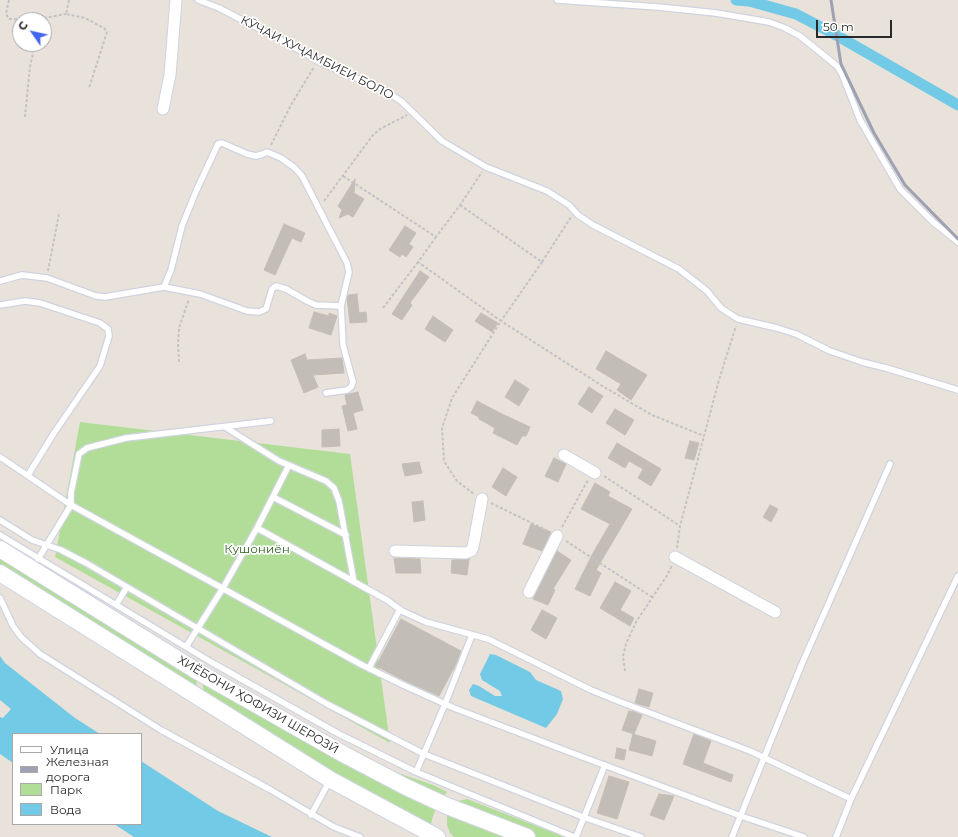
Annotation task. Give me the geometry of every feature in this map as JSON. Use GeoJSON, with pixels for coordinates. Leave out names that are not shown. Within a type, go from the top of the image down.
{"type":"FeatureCollection","features":[{"type":"Feature","properties":{"kind":"main road","name":"ХИЁБОНИ ҲОФИЗИ ШЕРОЗӢ"},"geometry":{"type":"LineString","coordinates":[[0,549],[195,670],[345,755],[406,787],[447,806],[527,837]]}},
{"type":"Feature","properties":{"kind":"main road","name":"ХИЁБОНИ ҲОФИЗИ ШЕРОЗӢ"},"geometry":{"type":"LineString","coordinates":[[0,573],[330,780],[438,837]]}},
{"type":"Feature","properties":{"kind":"street"},"geometry":{"type":"LineString","coordinates":[[163,110],[170,76],[176,0]]}},
{"type":"Feature","properties":{"kind":"street"},"geometry":{"type":"LineString","coordinates":[[564,455],[595,473]]}},
{"type":"Feature","properties":{"kind":"street"},"geometry":{"type":"LineString","coordinates":[[395,551],[466,553],[471,551],[482,499]]}},
{"type":"Feature","properties":{"kind":"street"},"geometry":{"type":"LineString","coordinates":[[529,592],[557,536]]}},
{"type":"Feature","properties":{"kind":"street"},"geometry":{"type":"LineString","coordinates":[[675,557],[775,612]]}},
{"type":"Feature","properties":{"kind":"lane","name":"КӮЧАИ ХУҶАМБИЕИ БОЛО"},"geometry":{"type":"LineString","coordinates":[[198,0],[226,12],[318,61],[379,87],[401,101],[442,141],[486,167],[547,191],[564,202],[578,215],[593,225],[679,269],[707,292],[721,308],[738,319],[796,334],[830,351],[958,390]]}},
{"type":"Feature","properties":{"kind":"lane"},"geometry":{"type":"LineString","coordinates":[[557,0],[658,7],[716,13],[769,22],[800,36],[837,66],[842,74],[860,120],[900,189],[933,222],[958,242]]}},
{"type":"Feature","properties":{"kind":"lane"},"geometry":{"type":"LineString","coordinates":[[164,287],[171,270],[182,226],[218,144],[222,142],[247,154],[256,156],[267,152],[281,158],[295,168],[302,176],[347,263],[349,272],[341,306],[344,345],[353,382],[351,387],[347,390],[326,393]]}},
{"type":"Feature","properties":{"kind":"lane"},"geometry":{"type":"LineString","coordinates":[[0,281],[22,275],[47,278],[96,296],[105,297],[164,287],[200,294],[247,311],[259,312],[266,309],[272,289],[276,286],[286,288],[316,305],[341,306]]}},
{"type":"Feature","properties":{"kind":"lane"},"geometry":{"type":"LineString","coordinates":[[0,305],[25,301],[40,303],[100,323],[108,328],[109,336],[100,366],[54,433],[28,476]]}},
{"type":"Feature","properties":{"kind":"lane"},"geometry":{"type":"LineString","coordinates":[[38,559],[71,505],[71,494],[79,454],[87,448],[126,438],[271,422]]}},
{"type":"Feature","properties":{"kind":"lane"},"geometry":{"type":"LineString","coordinates":[[226,426],[279,461],[326,481],[334,488],[339,501],[354,582]]}},
{"type":"Feature","properties":{"kind":"lane"},"geometry":{"type":"LineString","coordinates":[[0,456],[71,505],[369,668],[446,704],[605,766],[741,816],[804,837]]}},
{"type":"Feature","properties":{"kind":"lane"},"geometry":{"type":"LineString","coordinates":[[732,837],[801,666],[890,464]]}},
{"type":"Feature","properties":{"kind":"lane"},"geometry":{"type":"LineString","coordinates":[[186,647],[223,588],[257,528],[289,465]]}},
{"type":"Feature","properties":{"kind":"lane"},"geometry":{"type":"LineString","coordinates":[[273,497],[346,535]]}},
{"type":"Feature","properties":{"kind":"lane"},"geometry":{"type":"LineString","coordinates":[[0,520],[32,540],[61,550],[327,704],[424,754],[584,817],[641,837]]}},
{"type":"Feature","properties":{"kind":"lane"},"geometry":{"type":"LineString","coordinates":[[257,528],[387,600],[400,610],[426,622],[488,639],[618,701],[750,751],[851,799]]}},
{"type":"Feature","properties":{"kind":"lane"},"geometry":{"type":"LineString","coordinates":[[0,535],[116,606],[339,734],[416,772],[575,837],[605,766]]}},
{"type":"Feature","properties":{"kind":"lane"},"geometry":{"type":"LineString","coordinates":[[836,837],[851,799],[958,576]]}},
{"type":"Feature","properties":{"kind":"lane"},"geometry":{"type":"LineString","coordinates":[[116,606],[127,587]]}},
{"type":"Feature","properties":{"kind":"lane"},"geometry":{"type":"LineString","coordinates":[[0,598],[13,626],[21,637],[40,654],[160,730],[269,789],[349,837]]}},
{"type":"Feature","properties":{"kind":"lane"},"geometry":{"type":"LineString","coordinates":[[369,668],[400,610]]}},
{"type":"Feature","properties":{"kind":"lane"},"geometry":{"type":"LineString","coordinates":[[416,772],[446,704],[472,635]]}},
{"type":"Feature","properties":{"kind":"lane"},"geometry":{"type":"LineString","coordinates":[[311,814],[330,780]]}},
{"type":"Feature","properties":{"kind":"lane"},"geometry":{"type":"LineString","coordinates":[[334,827],[360,837]]}},
{"type":"Feature","properties":{"kind":"path"},"geometry":{"type":"LineString","coordinates":[[9,0],[6,14],[9,19],[12,19]]}},
{"type":"Feature","properties":{"kind":"path"},"geometry":{"type":"LineString","coordinates":[[66,14],[69,0]]}},
{"type":"Feature","properties":{"kind":"path"},"geometry":{"type":"LineString","coordinates":[[52,17],[66,14],[85,18],[106,30],[107,32],[89,88]]}},
{"type":"Feature","properties":{"kind":"path"},"geometry":{"type":"LineString","coordinates":[[25,117],[30,67],[33,52]]}},
{"type":"Feature","properties":{"kind":"path"},"geometry":{"type":"LineString","coordinates":[[267,152],[291,105],[318,61]]}},
{"type":"Feature","properties":{"kind":"path"},"geometry":{"type":"LineString","coordinates":[[319,208],[373,135],[380,129],[413,112]]}},
{"type":"Feature","properties":{"kind":"path"},"geometry":{"type":"LineString","coordinates":[[384,308],[460,205],[486,167]]}},
{"type":"Feature","properties":{"kind":"path"},"geometry":{"type":"LineString","coordinates":[[343,176],[436,237]]}},
{"type":"Feature","properties":{"kind":"path"},"geometry":{"type":"LineString","coordinates":[[460,205],[542,262]]}},
{"type":"Feature","properties":{"kind":"path"},"geometry":{"type":"LineString","coordinates":[[574,211],[452,398],[442,428],[444,461],[457,481],[482,499],[557,536],[652,597]]}},
{"type":"Feature","properties":{"kind":"path"},"geometry":{"type":"LineString","coordinates":[[47,278],[59,214]]}},
{"type":"Feature","properties":{"kind":"path"},"geometry":{"type":"LineString","coordinates":[[418,262],[501,321],[604,387],[645,411],[704,436],[719,380],[738,319]]}},
{"type":"Feature","properties":{"kind":"path"},"geometry":{"type":"LineString","coordinates":[[179,362],[179,328],[192,292]]}},
{"type":"Feature","properties":{"kind":"path"},"geometry":{"type":"LineString","coordinates":[[557,536],[592,475],[595,473],[599,473],[680,526]]}},
{"type":"Feature","properties":{"kind":"green space","name":"Кушониён"},"geometry":{"type":"Polygon","coordinates":[[[80,422],[350,454],[390,743],[55,557],[80,422]]]}},
{"type":"Feature","properties":{"kind":"green space"},"geometry":{"type":"Polygon","coordinates":[[[0,554],[197,678],[196,691],[0,574],[0,554]]]}},
{"type":"Feature","properties":{"kind":"green space"},"geometry":{"type":"Polygon","coordinates":[[[203,681],[341,753],[433,785],[447,792],[437,805],[431,827],[412,819],[203,695],[203,681]]]}},
{"type":"Feature","properties":{"kind":"green space"},"geometry":{"type":"Polygon","coordinates":[[[467,799],[565,837],[454,837],[450,833],[447,825],[447,815],[451,807],[458,801],[467,799]]]}},
{"type":"Feature","properties":{"kind":"water"},"geometry":{"type":"Polygon","coordinates":[[[490,654],[496,655],[530,672],[536,680],[561,691],[563,699],[557,714],[546,728],[471,696],[469,690],[473,684],[495,696],[502,696],[500,691],[482,680],[480,674],[490,654]]]}},
{"type":"Feature","properties":{"kind":"water"},"geometry":{"type":"Polygon","coordinates":[[[0,656],[5,663],[75,718],[98,733],[12,733],[12,762],[0,754],[0,717],[3,718],[11,709],[0,700],[0,656]]]}},
{"type":"Feature","properties":{"kind":"water"},"geometry":{"type":"Polygon","coordinates":[[[142,762],[218,811],[272,837],[134,837],[116,825],[142,825],[142,762]]]}},
{"type":"Feature","properties":{"kind":"building"},"geometry":{"type":"Polygon","coordinates":[[[355,179],[354,193],[364,199],[353,217],[348,214],[339,218],[342,210],[338,206],[355,179]]]}},
{"type":"Feature","properties":{"kind":"building"},"geometry":{"type":"Polygon","coordinates":[[[284,224],[305,233],[301,242],[292,238],[275,275],[264,270],[284,224]]]}},
{"type":"Feature","properties":{"kind":"building"},"geometry":{"type":"Polygon","coordinates":[[[405,226],[416,233],[409,244],[413,247],[406,257],[402,254],[400,257],[389,250],[405,226]]]}},
{"type":"Feature","properties":{"kind":"building"},"geometry":{"type":"Polygon","coordinates":[[[420,271],[429,277],[410,303],[412,305],[402,320],[392,314],[420,271]]]}},
{"type":"Feature","properties":{"kind":"building"},"geometry":{"type":"Polygon","coordinates":[[[357,294],[359,313],[366,312],[367,322],[350,323],[347,298],[348,295],[357,294]]]}},
{"type":"Feature","properties":{"kind":"building"},"geometry":{"type":"Polygon","coordinates":[[[314,312],[329,316],[329,313],[337,316],[331,335],[309,328],[314,312]]]}},
{"type":"Feature","properties":{"kind":"building"},"geometry":{"type":"Polygon","coordinates":[[[481,313],[498,323],[492,332],[475,321],[481,313]]]}},
{"type":"Feature","properties":{"kind":"building"},"geometry":{"type":"Polygon","coordinates":[[[433,316],[453,330],[445,342],[425,329],[433,316]]]}},
{"type":"Feature","properties":{"kind":"building"},"geometry":{"type":"Polygon","coordinates":[[[606,351],[647,375],[631,400],[617,390],[621,384],[596,369],[606,351]]]}},
{"type":"Feature","properties":{"kind":"building"},"geometry":{"type":"Polygon","coordinates":[[[305,354],[307,360],[342,358],[344,373],[313,375],[318,387],[304,393],[291,360],[305,354]]]}},
{"type":"Feature","properties":{"kind":"building"},"geometry":{"type":"Polygon","coordinates":[[[515,380],[529,389],[519,406],[505,397],[515,380]]]}},
{"type":"Feature","properties":{"kind":"building"},"geometry":{"type":"Polygon","coordinates":[[[589,387],[603,396],[592,413],[578,404],[589,387]]]}},
{"type":"Feature","properties":{"kind":"building"},"geometry":{"type":"Polygon","coordinates":[[[358,392],[363,410],[353,413],[357,429],[348,431],[342,406],[347,405],[345,395],[358,392]]]}},
{"type":"Feature","properties":{"kind":"building"},"geometry":{"type":"Polygon","coordinates":[[[477,401],[530,427],[526,436],[522,436],[517,445],[493,433],[495,428],[471,413],[477,401]]]}},
{"type":"Feature","properties":{"kind":"building"},"geometry":{"type":"Polygon","coordinates":[[[615,409],[634,420],[625,435],[606,423],[615,409]]]}},
{"type":"Feature","properties":{"kind":"building"},"geometry":{"type":"Polygon","coordinates":[[[339,429],[340,446],[322,447],[322,430],[339,429]]]}},
{"type":"Feature","properties":{"kind":"building"},"geometry":{"type":"Polygon","coordinates":[[[690,441],[699,443],[694,460],[685,458],[690,441]]]}},
{"type":"Feature","properties":{"kind":"building"},"geometry":{"type":"Polygon","coordinates":[[[617,443],[661,469],[651,486],[638,478],[643,469],[629,461],[625,468],[608,458],[617,443]]]}},
{"type":"Feature","properties":{"kind":"building"},"geometry":{"type":"Polygon","coordinates":[[[554,458],[566,464],[558,482],[545,476],[554,458]]]}},
{"type":"Feature","properties":{"kind":"building"},"geometry":{"type":"Polygon","coordinates":[[[419,462],[422,473],[405,476],[402,464],[419,462]]]}},
{"type":"Feature","properties":{"kind":"building"},"geometry":{"type":"Polygon","coordinates":[[[503,468],[517,477],[506,496],[492,487],[503,468]]]}},
{"type":"Feature","properties":{"kind":"building"},"geometry":{"type":"Polygon","coordinates":[[[595,483],[610,492],[608,496],[632,509],[596,570],[601,573],[590,596],[575,589],[593,553],[610,524],[581,509],[595,483]]]}},
{"type":"Feature","properties":{"kind":"building"},"geometry":{"type":"Polygon","coordinates":[[[423,501],[425,520],[414,522],[412,502],[423,501]]]}},
{"type":"Feature","properties":{"kind":"building"},"geometry":{"type":"Polygon","coordinates":[[[770,505],[778,509],[771,522],[763,517],[770,505]]]}},
{"type":"Feature","properties":{"kind":"building"},"geometry":{"type":"Polygon","coordinates":[[[531,524],[551,532],[542,551],[523,544],[531,524]]]}},
{"type":"Feature","properties":{"kind":"building"},"geometry":{"type":"Polygon","coordinates":[[[557,551],[571,560],[553,589],[555,590],[548,605],[533,599],[557,551]]]}},
{"type":"Feature","properties":{"kind":"building"},"geometry":{"type":"Polygon","coordinates":[[[394,558],[420,559],[421,573],[396,573],[394,558]]]}},
{"type":"Feature","properties":{"kind":"building"},"geometry":{"type":"Polygon","coordinates":[[[469,559],[467,575],[451,573],[452,560],[469,559]]]}},
{"type":"Feature","properties":{"kind":"building"},"geometry":{"type":"Polygon","coordinates":[[[615,582],[631,591],[620,610],[634,618],[630,626],[600,608],[615,582]]]}},
{"type":"Feature","properties":{"kind":"building"},"geometry":{"type":"Polygon","coordinates":[[[542,610],[557,618],[546,639],[531,630],[542,610]]]}},
{"type":"Feature","properties":{"kind":"building"},"geometry":{"type":"Polygon","coordinates":[[[401,619],[461,651],[456,664],[439,696],[376,666],[401,619]]]}},
{"type":"Feature","properties":{"kind":"building"},"geometry":{"type":"Polygon","coordinates":[[[639,689],[653,693],[649,707],[635,703],[639,689]]]}},
{"type":"Feature","properties":{"kind":"building"},"geometry":{"type":"Polygon","coordinates":[[[629,711],[642,715],[634,734],[622,730],[629,711]]]}},
{"type":"Feature","properties":{"kind":"building"},"geometry":{"type":"Polygon","coordinates":[[[633,734],[656,741],[652,756],[629,750],[633,734]]]}},
{"type":"Feature","properties":{"kind":"building"},"geometry":{"type":"Polygon","coordinates":[[[694,734],[711,741],[703,763],[733,775],[731,782],[683,764],[694,734]]]}},
{"type":"Feature","properties":{"kind":"building"},"geometry":{"type":"Polygon","coordinates":[[[617,748],[626,750],[624,760],[615,758],[617,748]]]}},
{"type":"Feature","properties":{"kind":"building"},"geometry":{"type":"Polygon","coordinates":[[[609,776],[629,782],[617,819],[597,813],[609,776]]]}},
{"type":"Feature","properties":{"kind":"building"},"geometry":{"type":"Polygon","coordinates":[[[659,794],[674,796],[664,820],[650,815],[659,794]]]}},
{"type":"Feature","properties":{"kind":"waterway"},"geometry":{"type":"LineString","coordinates":[[736,0],[749,1],[796,14],[836,35],[958,105]]}},
{"type":"Feature","properties":{"kind":"railway"},"geometry":{"type":"LineString","coordinates":[[831,0],[841,64],[874,133],[905,185],[958,239]]}}]}
